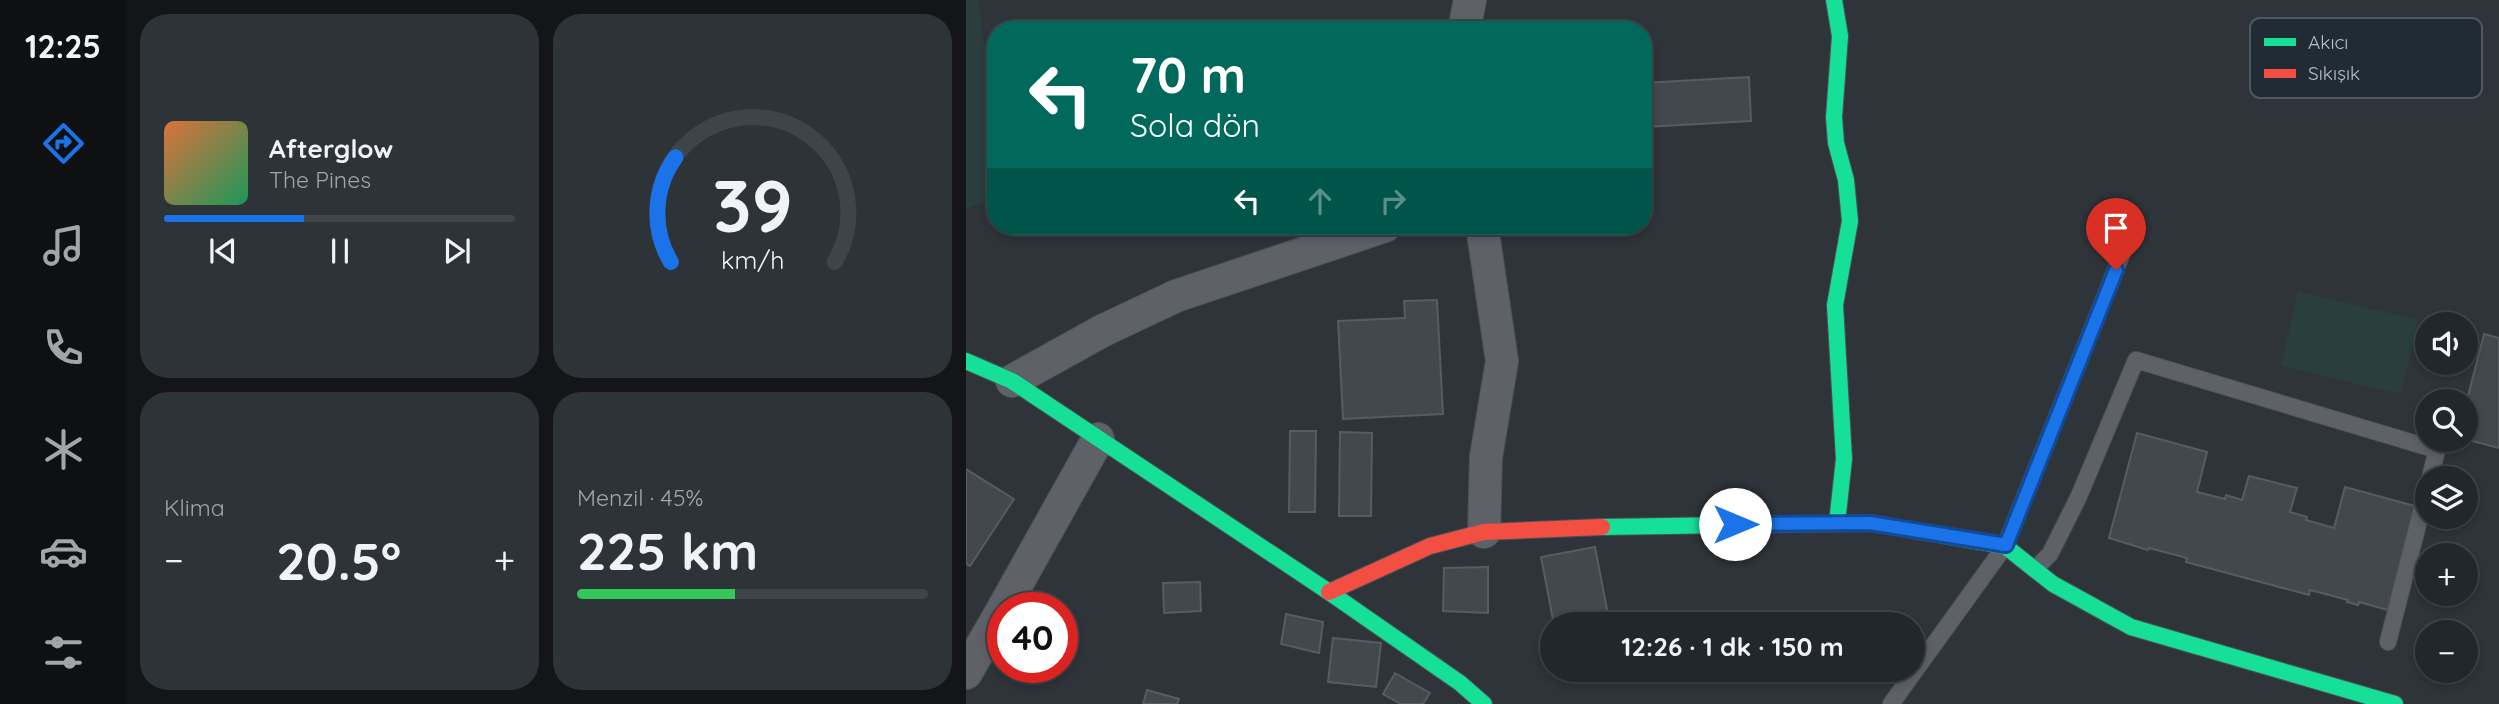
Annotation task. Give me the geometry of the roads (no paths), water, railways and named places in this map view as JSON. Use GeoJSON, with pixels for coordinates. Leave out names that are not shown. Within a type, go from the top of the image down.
{"type":"FeatureCollection","features":[{"type":"Feature","properties":{"kind":"street"},"geometry":{"type":"LineString","coordinates":[[1466,21],[1470,0]]}},
{"type":"Feature","properties":{"kind":"street"},"geometry":{"type":"LineString","coordinates":[[1834,0],[1840,36],[1834,117],[1836,143],[1846,180],[1850,221],[1835,304],[1844,459],[1838,523]]}},
{"type":"Feature","properties":{"kind":"street"},"geometry":{"type":"LineString","coordinates":[[1012,381],[1102,331],[1176,296],[1358,235]]}},
{"type":"Feature","properties":{"kind":"street"},"geometry":{"type":"LineString","coordinates":[[1483,235],[1502,361],[1486,457],[1484,532]]}},
{"type":"Feature","properties":{"kind":"street"},"geometry":{"type":"LineString","coordinates":[[966,360],[1012,381],[1329,592],[1460,683],[1484,704]]}},
{"type":"Feature","properties":{"kind":"street"},"geometry":{"type":"LineString","coordinates":[[1012,592],[1098,439]]}},
{"type":"Feature","properties":{"kind":"street"},"geometry":{"type":"LineString","coordinates":[[1329,592],[1430,545],[1484,532],[1658,525],[1870,523],[2006,545],[2053,584],[2131,627],[2395,704]]}},
{"type":"Feature","properties":{"kind":"street"},"geometry":{"type":"LineString","coordinates":[[966,673],[987,636]]}},
{"type":"Feature","properties":{"kind":"lane"},"geometry":{"type":"LineString","coordinates":[[1891,704],[2006,545],[2126,244]]}},
{"type":"Feature","properties":{"kind":"lane"},"geometry":{"type":"LineString","coordinates":[[2035,569],[2050,554],[2079,496],[2136,360],[2437,450],[2433,466]]}},
{"type":"Feature","properties":{"kind":"lane"},"geometry":{"type":"LineString","coordinates":[[2388,642],[2417,529]]}}]}
